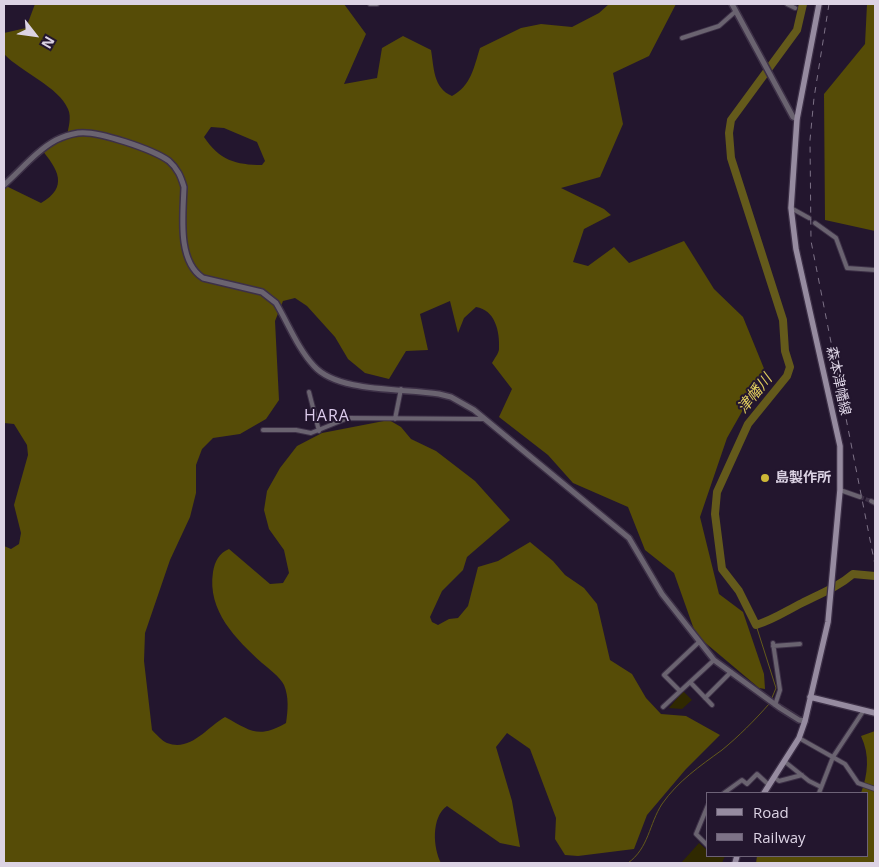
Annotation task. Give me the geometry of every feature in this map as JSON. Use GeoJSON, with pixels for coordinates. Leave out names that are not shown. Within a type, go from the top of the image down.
{"type":"FeatureCollection","features":[{"type":"Feature","properties":{"kind":"main road","name":"森本津幡線"},"geometry":{"type":"LineString","coordinates":[[765,792],[799,738],[805,722],[828,622],[840,490],[840,446],[796,249],[791,208],[797,119],[819,4]]}},
{"type":"Feature","properties":{"kind":"main road"},"geometry":{"type":"LineString","coordinates":[[810,697],[875,713]]}},
{"type":"Feature","properties":{"kind":"street"},"geometry":{"type":"LineString","coordinates":[[370,4],[377,4]]}},
{"type":"Feature","properties":{"kind":"street"},"geometry":{"type":"LineString","coordinates":[[732,4],[793,117],[797,119]]}},
{"type":"Feature","properties":{"kind":"street"},"geometry":{"type":"LineString","coordinates":[[787,4],[795,8]]}},
{"type":"Feature","properties":{"kind":"street"},"geometry":{"type":"LineString","coordinates":[[682,38],[719,26],[736,11]]}},
{"type":"Feature","properties":{"kind":"street"},"geometry":{"type":"LineString","coordinates":[[4,185],[46,147],[56,140],[78,133],[103,137],[158,154],[171,164],[181,176],[184,187],[187,258],[197,274],[203,278],[262,292],[269,296],[276,303],[312,365],[330,378],[338,382],[451,397],[485,419],[629,538],[662,594],[714,660],[772,703],[805,722]]}},
{"type":"Feature","properties":{"kind":"street"},"geometry":{"type":"LineString","coordinates":[[791,208],[809,218]]}},
{"type":"Feature","properties":{"kind":"street"},"geometry":{"type":"LineString","coordinates":[[815,223],[836,238],[848,268],[875,270]]}},
{"type":"Feature","properties":{"kind":"street"},"geometry":{"type":"LineString","coordinates":[[395,418],[401,389]]}},
{"type":"Feature","properties":{"kind":"street"},"geometry":{"type":"LineString","coordinates":[[309,392],[319,431]]}},
{"type":"Feature","properties":{"kind":"street"},"geometry":{"type":"LineString","coordinates":[[262,430],[296,430],[311,433],[348,418],[485,419]]}},
{"type":"Feature","properties":{"kind":"street"},"geometry":{"type":"LineString","coordinates":[[840,490],[860,497]]}},
{"type":"Feature","properties":{"kind":"street"},"geometry":{"type":"LineString","coordinates":[[680,691],[664,675],[699,642]]}},
{"type":"Feature","properties":{"kind":"street"},"geometry":{"type":"LineString","coordinates":[[772,703],[780,690],[773,644],[800,644]]}},
{"type":"Feature","properties":{"kind":"street"},"geometry":{"type":"LineString","coordinates":[[663,707],[714,660]]}},
{"type":"Feature","properties":{"kind":"street"},"geometry":{"type":"LineString","coordinates":[[705,698],[731,672]]}},
{"type":"Feature","properties":{"kind":"street"},"geometry":{"type":"LineString","coordinates":[[690,682],[712,705]]}},
{"type":"Feature","properties":{"kind":"street"},"geometry":{"type":"LineString","coordinates":[[819,792],[833,757],[864,710]]}},
{"type":"Feature","properties":{"kind":"street"},"geometry":{"type":"LineString","coordinates":[[799,738],[845,764],[858,783],[875,789]]}},
{"type":"Feature","properties":{"kind":"street"},"geometry":{"type":"LineString","coordinates":[[784,761],[821,787]]}},
{"type":"Feature","properties":{"kind":"street"},"geometry":{"type":"LineString","coordinates":[[725,792],[742,780],[747,784],[757,774],[769,785]]}},
{"type":"Feature","properties":{"kind":"street"},"geometry":{"type":"LineString","coordinates":[[774,777],[779,782],[802,775]]}},
{"type":"Feature","properties":{"kind":"street"},"geometry":{"type":"LineString","coordinates":[[706,810],[696,834],[706,844]]}},
{"type":"Feature","properties":{"kind":"shaded area"},"geometry":{"type":"Polygon","coordinates":[[[35,4],[344,4],[366,34],[344,84],[377,78],[382,48],[403,36],[431,50],[435,76],[441,88],[452,96],[464,87],[468,81],[474,69],[480,48],[521,28],[541,24],[572,27],[599,13],[609,4],[676,4],[649,56],[613,73],[623,124],[600,177],[561,188],[604,209],[611,215],[584,229],[573,262],[588,266],[614,247],[629,263],[684,241],[714,289],[743,317],[765,371],[727,438],[700,517],[719,594],[743,612],[764,674],[765,689],[759,688],[696,635],[674,573],[645,550],[628,507],[573,483],[548,455],[499,417],[512,389],[492,363],[499,349],[495,322],[488,312],[476,307],[464,318],[458,333],[450,301],[420,314],[428,350],[406,351],[389,379],[365,373],[348,359],[335,337],[307,306],[295,298],[283,301],[275,321],[279,400],[266,419],[240,434],[213,438],[202,449],[196,465],[196,493],[190,517],[170,560],[145,633],[144,661],[152,730],[165,742],[176,745],[184,744],[198,737],[225,717],[248,729],[261,732],[286,723],[288,704],[284,685],[233,634],[219,612],[212,586],[215,564],[220,555],[229,549],[270,584],[283,583],[289,573],[284,550],[269,529],[264,510],[267,491],[280,468],[297,446],[322,433],[389,420],[401,427],[411,439],[436,451],[475,481],[510,520],[467,557],[463,570],[442,591],[430,617],[432,622],[438,625],[449,619],[458,618],[468,606],[478,567],[498,561],[530,542],[553,561],[565,575],[584,588],[597,604],[610,660],[632,674],[646,698],[661,714],[686,716],[720,735],[686,769],[647,815],[634,849],[578,856],[565,855],[555,839],[556,818],[530,749],[507,733],[496,747],[512,801],[520,847],[500,843],[447,806],[438,817],[435,833],[436,849],[441,863],[4,863],[4,546],[11,549],[19,544],[21,533],[14,505],[28,455],[27,445],[14,424],[4,423],[4,185],[41,203],[50,197],[58,184],[58,178],[52,164],[41,149],[46,142],[67,136],[70,119],[68,109],[57,94],[4,54],[4,33],[26,28],[35,4]],[[211,127],[204,137],[216,151],[229,160],[244,164],[262,165],[265,161],[257,142],[224,128],[211,127]]]}},
{"type":"Feature","properties":{"kind":"shaded area"},"geometry":{"type":"Polygon","coordinates":[[[867,4],[875,4],[875,231],[825,220],[824,94],[865,44],[867,4]]]}},
{"type":"Feature","properties":{"kind":"shaded area"},"geometry":{"type":"Polygon","coordinates":[[[683,691],[692,700],[682,709],[669,708],[683,691]]]}},
{"type":"Feature","properties":{"kind":"shaded area"},"geometry":{"type":"Polygon","coordinates":[[[875,731],[875,863],[756,863],[757,857],[869,857],[869,792],[861,792],[865,779],[867,757],[861,736],[875,731]]]}},
{"type":"Feature","properties":{"kind":"shaded area"},"geometry":{"type":"Polygon","coordinates":[[[699,843],[706,849],[706,857],[725,857],[722,863],[681,863],[699,843]]]}},
{"type":"Feature","properties":{"kind":"waterway","name":"津幡川"},"geometry":{"type":"LineString","coordinates":[[803,4],[797,30],[731,120],[729,133],[731,158],[783,320],[785,351],[790,367],[787,376],[748,424],[717,492],[715,514],[722,569],[739,591],[756,625],[829,590],[853,574],[875,576]]}},
{"type":"Feature","properties":{"kind":"waterway"},"geometry":{"type":"LineString","coordinates":[[756,625],[776,688],[771,700]]}},
{"type":"Feature","properties":{"kind":"waterway"},"geometry":{"type":"LineString","coordinates":[[628,863],[645,843],[662,804],[675,788],[734,740],[769,704]]}},
{"type":"Feature","properties":{"kind":"tunnel"},"geometry":{"type":"LineString","coordinates":[[860,497],[871,501]]}},
{"type":"Feature","properties":{"kind":"railway"},"geometry":{"type":"LineString","coordinates":[[829,4],[814,98],[810,140],[811,241],[875,565]]}},
{"type":"Feature","properties":{"kind":"place","name":"島製作所"},"geometry":{"type":"Point","coordinates":[765,478]}},
{"type":"Feature","properties":{"kind":"district","name":"HARA"},"geometry":{"type":"Point","coordinates":[327,416]}}]}
